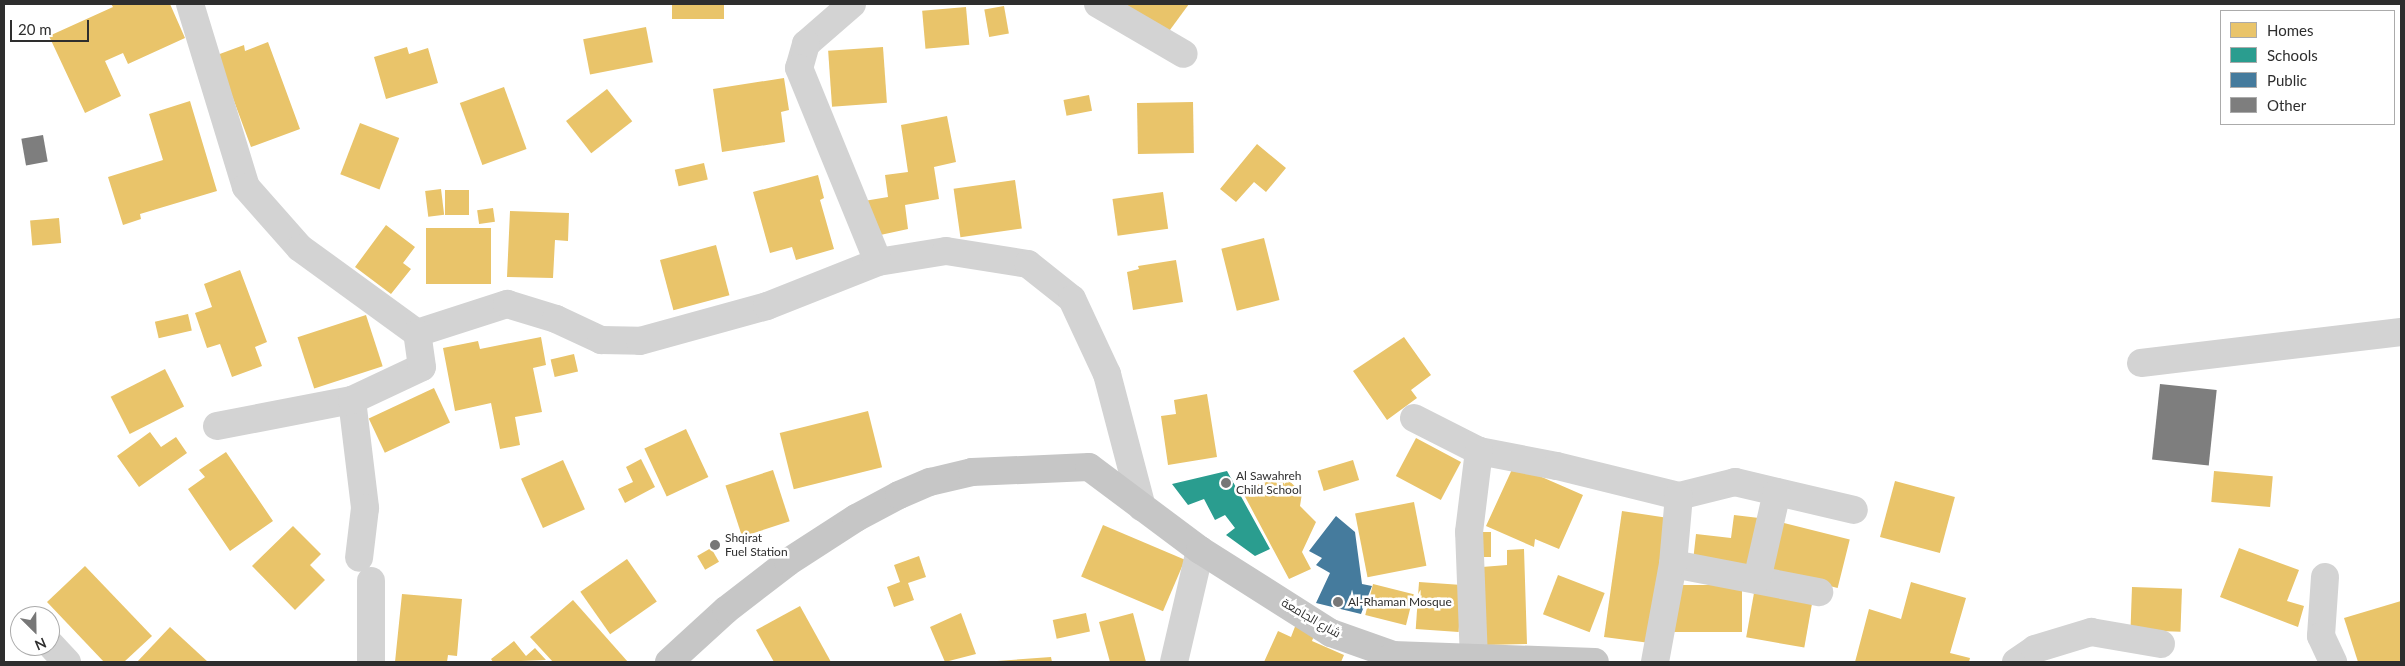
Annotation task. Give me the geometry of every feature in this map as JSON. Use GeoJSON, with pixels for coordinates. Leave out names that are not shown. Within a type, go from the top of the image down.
{"type":"FeatureCollection","features":[{"type":"Feature","properties":{"kind":"main road","name":"شارع الجامعة"},"geometry":{"type":"LineString","coordinates":[[669,662],[726,610],[788,562],[856,518],[930,482],[972,472],[1089,467],[1200,550],[1331,633],[1393,659],[1595,662]]}},
{"type":"Feature","properties":{"kind":"street"},"geometry":{"type":"LineString","coordinates":[[190,4],[246,187],[300,248],[417,333],[422,367],[352,400],[217,426]]}},
{"type":"Feature","properties":{"kind":"street"},"geometry":{"type":"LineString","coordinates":[[852,4],[806,44],[799,68],[878,262]]}},
{"type":"Feature","properties":{"kind":"street"},"geometry":{"type":"LineString","coordinates":[[1098,4],[1184,54]]}},
{"type":"Feature","properties":{"kind":"street"},"geometry":{"type":"LineString","coordinates":[[417,333],[507,304],[556,319],[601,340],[640,341],[768,306],[878,262],[946,251],[1028,264],[1072,299],[1107,374],[1142,508]]}},
{"type":"Feature","properties":{"kind":"street"},"geometry":{"type":"LineString","coordinates":[[2141,363],[2401,332]]}},
{"type":"Feature","properties":{"kind":"street"},"geometry":{"type":"LineString","coordinates":[[352,400],[365,508],[365,570],[371,662]]}},
{"type":"Feature","properties":{"kind":"street"},"geometry":{"type":"LineString","coordinates":[[1414,418],[1479,451],[1557,466],[1679,496],[1735,482],[1854,510]]}},
{"type":"Feature","properties":{"kind":"street"},"geometry":{"type":"LineString","coordinates":[[1474,660],[1469,532],[1479,451]]}},
{"type":"Feature","properties":{"kind":"street"},"geometry":{"type":"LineString","coordinates":[[1757,580],[1777,492]]}},
{"type":"Feature","properties":{"kind":"street"},"geometry":{"type":"LineString","coordinates":[[1655,662],[1673,564],[1679,496]]}},
{"type":"Feature","properties":{"kind":"street"},"geometry":{"type":"LineString","coordinates":[[1174,662],[1200,550]]}},
{"type":"Feature","properties":{"kind":"street"},"geometry":{"type":"LineString","coordinates":[[1673,564],[1819,592]]}},
{"type":"Feature","properties":{"kind":"street"},"geometry":{"type":"LineString","coordinates":[[2325,577],[2321,636],[2333,662]]}},
{"type":"Feature","properties":{"kind":"street"},"geometry":{"type":"LineString","coordinates":[[2016,662],[2035,649],[2091,632],[2161,644]]}},
{"type":"Feature","properties":{"kind":"building: Homes"},"geometry":{"type":"Polygon","coordinates":[[[111,4],[170,4],[185,38],[128,64],[123,53],[105,61],[121,96],[85,113],[49,36],[113,7],[111,4]]]}},
{"type":"Feature","properties":{"kind":"building: Homes"},"geometry":{"type":"Polygon","coordinates":[[[672,4],[724,4],[724,19],[672,19],[672,4]]]}},
{"type":"Feature","properties":{"kind":"building: Homes"},"geometry":{"type":"Polygon","coordinates":[[[1125,4],[1189,4],[1167,34],[1125,4]]]}},
{"type":"Feature","properties":{"kind":"building: Homes"},"geometry":{"type":"Polygon","coordinates":[[[1004,6],[1009,34],[989,37],[984,9],[1004,6]]]}},
{"type":"Feature","properties":{"kind":"building: Homes"},"geometry":{"type":"Polygon","coordinates":[[[966,7],[969,45],[925,49],[922,11],[966,7]]]}},
{"type":"Feature","properties":{"kind":"building: Homes"},"geometry":{"type":"Polygon","coordinates":[[[646,27],[653,62],[590,75],[583,39],[646,27]]]}},
{"type":"Feature","properties":{"kind":"building: Homes"},"geometry":{"type":"Polygon","coordinates":[[[268,42],[300,129],[251,147],[217,55],[244,45],[245,51],[268,42]]]}},
{"type":"Feature","properties":{"kind":"building: Homes"},"geometry":{"type":"Polygon","coordinates":[[[407,47],[409,54],[428,48],[438,83],[386,99],[374,57],[407,47]]]}},
{"type":"Feature","properties":{"kind":"building: Homes"},"geometry":{"type":"Polygon","coordinates":[[[883,47],[887,103],[832,107],[828,51],[883,47]]]}},
{"type":"Feature","properties":{"kind":"building: Homes"},"geometry":{"type":"Polygon","coordinates":[[[784,78],[789,110],[781,112],[785,142],[722,152],[713,89],[784,78]]]}},
{"type":"Feature","properties":{"kind":"building: Homes"},"geometry":{"type":"Polygon","coordinates":[[[504,87],[527,149],[482,165],[460,103],[504,87]]]}},
{"type":"Feature","properties":{"kind":"building: Homes"},"geometry":{"type":"Polygon","coordinates":[[[607,89],[632,121],[591,153],[566,121],[607,89]]]}},
{"type":"Feature","properties":{"kind":"building: Homes"},"geometry":{"type":"Polygon","coordinates":[[[1089,95],[1092,111],[1067,116],[1063,100],[1089,95]]]}},
{"type":"Feature","properties":{"kind":"building: Homes"},"geometry":{"type":"Polygon","coordinates":[[[190,101],[217,191],[140,214],[141,219],[123,225],[108,177],[163,160],[149,114],[190,101]]]}},
{"type":"Feature","properties":{"kind":"building: Homes"},"geometry":{"type":"Polygon","coordinates":[[[1193,102],[1194,153],[1138,154],[1137,103],[1193,102]]]}},
{"type":"Feature","properties":{"kind":"building: Homes"},"geometry":{"type":"Polygon","coordinates":[[[947,116],[956,162],[934,167],[939,199],[905,205],[908,229],[871,237],[864,201],[888,197],[885,175],[908,172],[901,125],[947,116]]]}},
{"type":"Feature","properties":{"kind":"building: Homes"},"geometry":{"type":"Polygon","coordinates":[[[360,123],[399,138],[380,189],[340,174],[360,123]]]}},
{"type":"Feature","properties":{"kind":"building: Homes"},"geometry":{"type":"Polygon","coordinates":[[[1257,144],[1286,168],[1266,192],[1254,182],[1236,202],[1220,189],[1257,144]]]}},
{"type":"Feature","properties":{"kind":"building: Homes"},"geometry":{"type":"Polygon","coordinates":[[[704,163],[708,180],[679,186],[675,170],[704,163]]]}},
{"type":"Feature","properties":{"kind":"building: Homes"},"geometry":{"type":"Polygon","coordinates":[[[818,175],[824,198],[820,200],[834,249],[796,260],[792,247],[770,253],[753,192],[818,175]]]}},
{"type":"Feature","properties":{"kind":"building: Homes"},"geometry":{"type":"Polygon","coordinates":[[[1015,180],[1022,229],[960,237],[954,189],[1015,180]]]}},
{"type":"Feature","properties":{"kind":"building: Homes"},"geometry":{"type":"Polygon","coordinates":[[[441,189],[444,215],[428,217],[425,191],[441,189]]]}},
{"type":"Feature","properties":{"kind":"building: Homes"},"geometry":{"type":"Polygon","coordinates":[[[445,190],[469,190],[469,215],[445,215],[445,190]]]}},
{"type":"Feature","properties":{"kind":"building: Homes"},"geometry":{"type":"Polygon","coordinates":[[[1163,192],[1168,229],[1118,236],[1112,199],[1163,192]]]}},
{"type":"Feature","properties":{"kind":"building: Homes"},"geometry":{"type":"Polygon","coordinates":[[[493,208],[495,222],[479,224],[477,210],[493,208]]]}},
{"type":"Feature","properties":{"kind":"building: Homes"},"geometry":{"type":"Polygon","coordinates":[[[510,211],[569,213],[568,241],[555,240],[553,278],[507,277],[510,211]]]}},
{"type":"Feature","properties":{"kind":"building: Homes"},"geometry":{"type":"Polygon","coordinates":[[[59,218],[61,243],[32,245],[30,221],[59,218]]]}},
{"type":"Feature","properties":{"kind":"building: Homes"},"geometry":{"type":"Polygon","coordinates":[[[386,225],[415,247],[403,263],[411,269],[391,294],[355,267],[386,225]]]}},
{"type":"Feature","properties":{"kind":"building: Homes"},"geometry":{"type":"Polygon","coordinates":[[[426,228],[491,228],[491,284],[426,284],[426,228]]]}},
{"type":"Feature","properties":{"kind":"building: Homes"},"geometry":{"type":"Polygon","coordinates":[[[1264,238],[1279,300],[1237,311],[1221,249],[1264,238]]]}},
{"type":"Feature","properties":{"kind":"building: Homes"},"geometry":{"type":"Polygon","coordinates":[[[716,245],[729,295],[673,310],[660,260],[716,245]]]}},
{"type":"Feature","properties":{"kind":"building: Homes"},"geometry":{"type":"Polygon","coordinates":[[[1176,260],[1183,302],[1133,310],[1127,272],[1139,269],[1138,266],[1176,260]]]}},
{"type":"Feature","properties":{"kind":"building: Homes"},"geometry":{"type":"Polygon","coordinates":[[[240,270],[267,342],[255,347],[262,366],[232,377],[220,344],[207,348],[195,313],[212,307],[204,284],[240,270]]]}},
{"type":"Feature","properties":{"kind":"building: Homes"},"geometry":{"type":"Polygon","coordinates":[[[188,314],[192,331],[159,338],[155,322],[188,314]]]}},
{"type":"Feature","properties":{"kind":"building: Homes"},"geometry":{"type":"Polygon","coordinates":[[[366,315],[383,366],[314,389],[298,337],[366,315]]]}},
{"type":"Feature","properties":{"kind":"building: Homes"},"geometry":{"type":"Polygon","coordinates":[[[541,337],[546,365],[533,368],[542,412],[515,417],[520,445],[500,449],[491,403],[455,411],[443,348],[478,341],[480,349],[541,337]]]}},
{"type":"Feature","properties":{"kind":"building: Homes"},"geometry":{"type":"Polygon","coordinates":[[[1404,337],[1431,375],[1411,390],[1417,398],[1387,420],[1353,371],[1404,337]]]}},
{"type":"Feature","properties":{"kind":"building: Homes"},"geometry":{"type":"Polygon","coordinates":[[[574,354],[578,372],[555,377],[551,359],[574,354]]]}},
{"type":"Feature","properties":{"kind":"building: Homes"},"geometry":{"type":"Polygon","coordinates":[[[165,369],[184,406],[130,434],[111,397],[165,369]]]}},
{"type":"Feature","properties":{"kind":"building: Homes"},"geometry":{"type":"Polygon","coordinates":[[[434,388],[450,422],[385,453],[369,418],[434,388]]]}},
{"type":"Feature","properties":{"kind":"building: Homes"},"geometry":{"type":"Polygon","coordinates":[[[1207,394],[1217,457],[1168,465],[1161,416],[1176,414],[1174,400],[1207,394]]]}},
{"type":"Feature","properties":{"kind":"building: Homes"},"geometry":{"type":"Polygon","coordinates":[[[868,411],[882,467],[794,489],[780,433],[868,411]]]}},
{"type":"Feature","properties":{"kind":"building: Homes"},"geometry":{"type":"Polygon","coordinates":[[[686,429],[708,477],[667,496],[644,448],[686,429]]]}},
{"type":"Feature","properties":{"kind":"building: Homes"},"geometry":{"type":"Polygon","coordinates":[[[150,432],[161,447],[176,437],[187,453],[139,487],[117,456],[150,432]]]}},
{"type":"Feature","properties":{"kind":"building: Homes"},"geometry":{"type":"Polygon","coordinates":[[[1416,438],[1461,462],[1441,500],[1396,476],[1416,438]]]}},
{"type":"Feature","properties":{"kind":"building: Homes"},"geometry":{"type":"Polygon","coordinates":[[[226,452],[273,521],[230,551],[188,489],[205,477],[199,470],[226,452]]]}},
{"type":"Feature","properties":{"kind":"building: Homes"},"geometry":{"type":"Polygon","coordinates":[[[641,459],[655,487],[625,503],[618,489],[633,482],[626,467],[641,459]]]}},
{"type":"Feature","properties":{"kind":"building: Homes"},"geometry":{"type":"Polygon","coordinates":[[[563,460],[585,509],[543,528],[521,479],[563,460]]]}},
{"type":"Feature","properties":{"kind":"building: Homes"},"geometry":{"type":"Polygon","coordinates":[[[1353,460],[1359,480],[1324,491],[1318,471],[1353,460]]]}},
{"type":"Feature","properties":{"kind":"building: Homes"},"geometry":{"type":"Polygon","coordinates":[[[1514,465],[1583,495],[1559,549],[1535,539],[1534,547],[1486,526],[1514,465]]]}},
{"type":"Feature","properties":{"kind":"building: Homes"},"geometry":{"type":"Polygon","coordinates":[[[773,470],[790,521],[742,537],[725,485],[773,470]]]}},
{"type":"Feature","properties":{"kind":"building: Homes"},"geometry":{"type":"Polygon","coordinates":[[[2214,471],[2273,476],[2270,507],[2211,502],[2214,471]]]}},
{"type":"Feature","properties":{"kind":"building: Homes"},"geometry":{"type":"Polygon","coordinates":[[[1283,475],[1302,493],[1300,506],[1316,522],[1302,552],[1311,569],[1289,579],[1242,491],[1283,475]]]}},
{"type":"Feature","properties":{"kind":"building: Homes"},"geometry":{"type":"Polygon","coordinates":[[[1895,481],[1955,497],[1940,553],[1880,537],[1895,481]]]}},
{"type":"Feature","properties":{"kind":"building: Homes"},"geometry":{"type":"Polygon","coordinates":[[[1414,502],[1426,566],[1368,577],[1355,513],[1414,502]]]}},
{"type":"Feature","properties":{"kind":"building: Homes"},"geometry":{"type":"Polygon","coordinates":[[[1622,511],[1675,519],[1650,643],[1604,637],[1622,511]]]}},
{"type":"Feature","properties":{"kind":"building: Homes"},"geometry":{"type":"Polygon","coordinates":[[[1734,515],[1759,518],[1751,571],[1693,561],[1696,534],[1731,538],[1734,515]]]}},
{"type":"Feature","properties":{"kind":"building: Homes"},"geometry":{"type":"Polygon","coordinates":[[[1776,521],[1850,539],[1838,588],[1764,570],[1776,521]]]}},
{"type":"Feature","properties":{"kind":"building: Homes"},"geometry":{"type":"Polygon","coordinates":[[[1103,525],[1185,560],[1163,611],[1081,577],[1103,525]]]}},
{"type":"Feature","properties":{"kind":"building: Homes"},"geometry":{"type":"Polygon","coordinates":[[[293,526],[321,554],[310,565],[325,580],[295,610],[252,566],[293,526]]]}},
{"type":"Feature","properties":{"kind":"building: Homes"},"geometry":{"type":"Polygon","coordinates":[[[1480,532],[1491,532],[1491,557],[1480,557],[1480,532]]]}},
{"type":"Feature","properties":{"kind":"building: Homes"},"geometry":{"type":"Polygon","coordinates":[[[711,548],[719,562],[705,570],[697,556],[711,548]]]}},
{"type":"Feature","properties":{"kind":"building: Homes"},"geometry":{"type":"Polygon","coordinates":[[[2239,548],[2299,570],[2287,601],[2304,606],[2298,627],[2220,597],[2239,548]]]}},
{"type":"Feature","properties":{"kind":"building: Homes"},"geometry":{"type":"Polygon","coordinates":[[[1524,549],[1527,644],[1485,645],[1482,567],[1507,565],[1507,550],[1524,549]]]}},
{"type":"Feature","properties":{"kind":"building: Homes"},"geometry":{"type":"Polygon","coordinates":[[[919,556],[926,577],[908,583],[914,600],[894,607],[887,587],[900,582],[894,565],[919,556]]]}},
{"type":"Feature","properties":{"kind":"building: Homes"},"geometry":{"type":"Polygon","coordinates":[[[627,559],[657,602],[610,634],[580,592],[627,559]]]}},
{"type":"Feature","properties":{"kind":"building: Homes"},"geometry":{"type":"Polygon","coordinates":[[[85,566],[152,636],[124,662],[104,662],[60,616],[60,606],[51,606],[47,602],[85,566]]]}},
{"type":"Feature","properties":{"kind":"building: Homes"},"geometry":{"type":"Polygon","coordinates":[[[1558,575],[1605,593],[1590,632],[1543,614],[1558,575]]]}},
{"type":"Feature","properties":{"kind":"building: Homes"},"geometry":{"type":"Polygon","coordinates":[[[1419,582],[1462,585],[1459,632],[1416,629],[1419,582]]]}},
{"type":"Feature","properties":{"kind":"building: Homes"},"geometry":{"type":"Polygon","coordinates":[[[1911,582],[1966,598],[1950,653],[1970,658],[1969,662],[1855,662],[1869,609],[1901,619],[1911,582]]]}},
{"type":"Feature","properties":{"kind":"building: Homes"},"geometry":{"type":"Polygon","coordinates":[[[1373,584],[1414,594],[1406,625],[1365,615],[1373,584]]]}},
{"type":"Feature","properties":{"kind":"building: Homes"},"geometry":{"type":"Polygon","coordinates":[[[1671,585],[1742,585],[1742,632],[1671,632],[1671,585]]]}},
{"type":"Feature","properties":{"kind":"building: Homes"},"geometry":{"type":"Polygon","coordinates":[[[2132,587],[2182,589],[2180,632],[2130,630],[2132,587]]]}},
{"type":"Feature","properties":{"kind":"building: Homes"},"geometry":{"type":"Polygon","coordinates":[[[1754,593],[1812,603],[1804,648],[1746,637],[1754,593]]]}},
{"type":"Feature","properties":{"kind":"building: Homes"},"geometry":{"type":"Polygon","coordinates":[[[402,594],[462,599],[457,656],[448,655],[447,662],[395,662],[402,594]]]}},
{"type":"Feature","properties":{"kind":"building: Homes"},"geometry":{"type":"Polygon","coordinates":[[[573,600],[628,662],[553,662],[530,637],[573,600]]]}},
{"type":"Feature","properties":{"kind":"building: Homes"},"geometry":{"type":"Polygon","coordinates":[[[2401,601],[2401,662],[2358,662],[2344,618],[2401,601]]]}},
{"type":"Feature","properties":{"kind":"building: Homes"},"geometry":{"type":"Polygon","coordinates":[[[800,606],[831,662],[774,662],[756,630],[800,606]]]}},
{"type":"Feature","properties":{"kind":"building: Homes"},"geometry":{"type":"Polygon","coordinates":[[[961,613],[976,654],[945,662],[930,627],[961,613]]]}},
{"type":"Feature","properties":{"kind":"building: Homes"},"geometry":{"type":"Polygon","coordinates":[[[1086,613],[1090,632],[1057,639],[1053,620],[1086,613]]]}},
{"type":"Feature","properties":{"kind":"building: Homes"},"geometry":{"type":"Polygon","coordinates":[[[1133,613],[1146,662],[1110,662],[1099,622],[1133,613]]]}},
{"type":"Feature","properties":{"kind":"building: Homes"},"geometry":{"type":"Polygon","coordinates":[[[1296,624],[1316,630],[1312,641],[1344,655],[1341,662],[1264,662],[1278,631],[1291,637],[1296,624]]]}},
{"type":"Feature","properties":{"kind":"building: Homes"},"geometry":{"type":"Polygon","coordinates":[[[170,627],[208,662],[137,662],[170,627]]]}},
{"type":"Feature","properties":{"kind":"building: Homes"},"geometry":{"type":"Polygon","coordinates":[[[514,641],[526,656],[535,648],[546,660],[493,662],[491,659],[514,641]]]}},
{"type":"Feature","properties":{"kind":"building: Homes"},"geometry":{"type":"Polygon","coordinates":[[[1051,657],[1052,662],[997,662],[997,661],[1051,657]]]}},
{"type":"Feature","properties":{"kind":"building: Schools"},"geometry":{"type":"Polygon","coordinates":[[[1227,471],[1270,549],[1255,556],[1226,535],[1235,528],[1225,515],[1215,520],[1204,499],[1188,505],[1172,484],[1227,471]]]}},
{"type":"Feature","properties":{"kind":"building: Public"},"geometry":{"type":"Polygon","coordinates":[[[1336,516],[1355,532],[1362,584],[1372,586],[1361,614],[1316,603],[1330,573],[1316,565],[1322,558],[1309,551],[1336,516]]]}},
{"type":"Feature","properties":{"kind":"building: Other"},"geometry":{"type":"Polygon","coordinates":[[[43,135],[48,162],[26,165],[21,139],[43,135]]]}},
{"type":"Feature","properties":{"kind":"building: Other"},"geometry":{"type":"Polygon","coordinates":[[[2160,384],[2217,390],[2209,466],[2152,460],[2160,384]]]}},
{"type":"Feature","properties":{"kind":"place","name":"Al Sawahreh Child School"},"geometry":{"type":"Point","coordinates":[1226,483]}},
{"type":"Feature","properties":{"kind":"place","name":"Shqirat Fuel Station"},"geometry":{"type":"Point","coordinates":[715,545]}},
{"type":"Feature","properties":{"kind":"place","name":"Al-Rhaman Mosque"},"geometry":{"type":"Point","coordinates":[1338,602]}}]}
